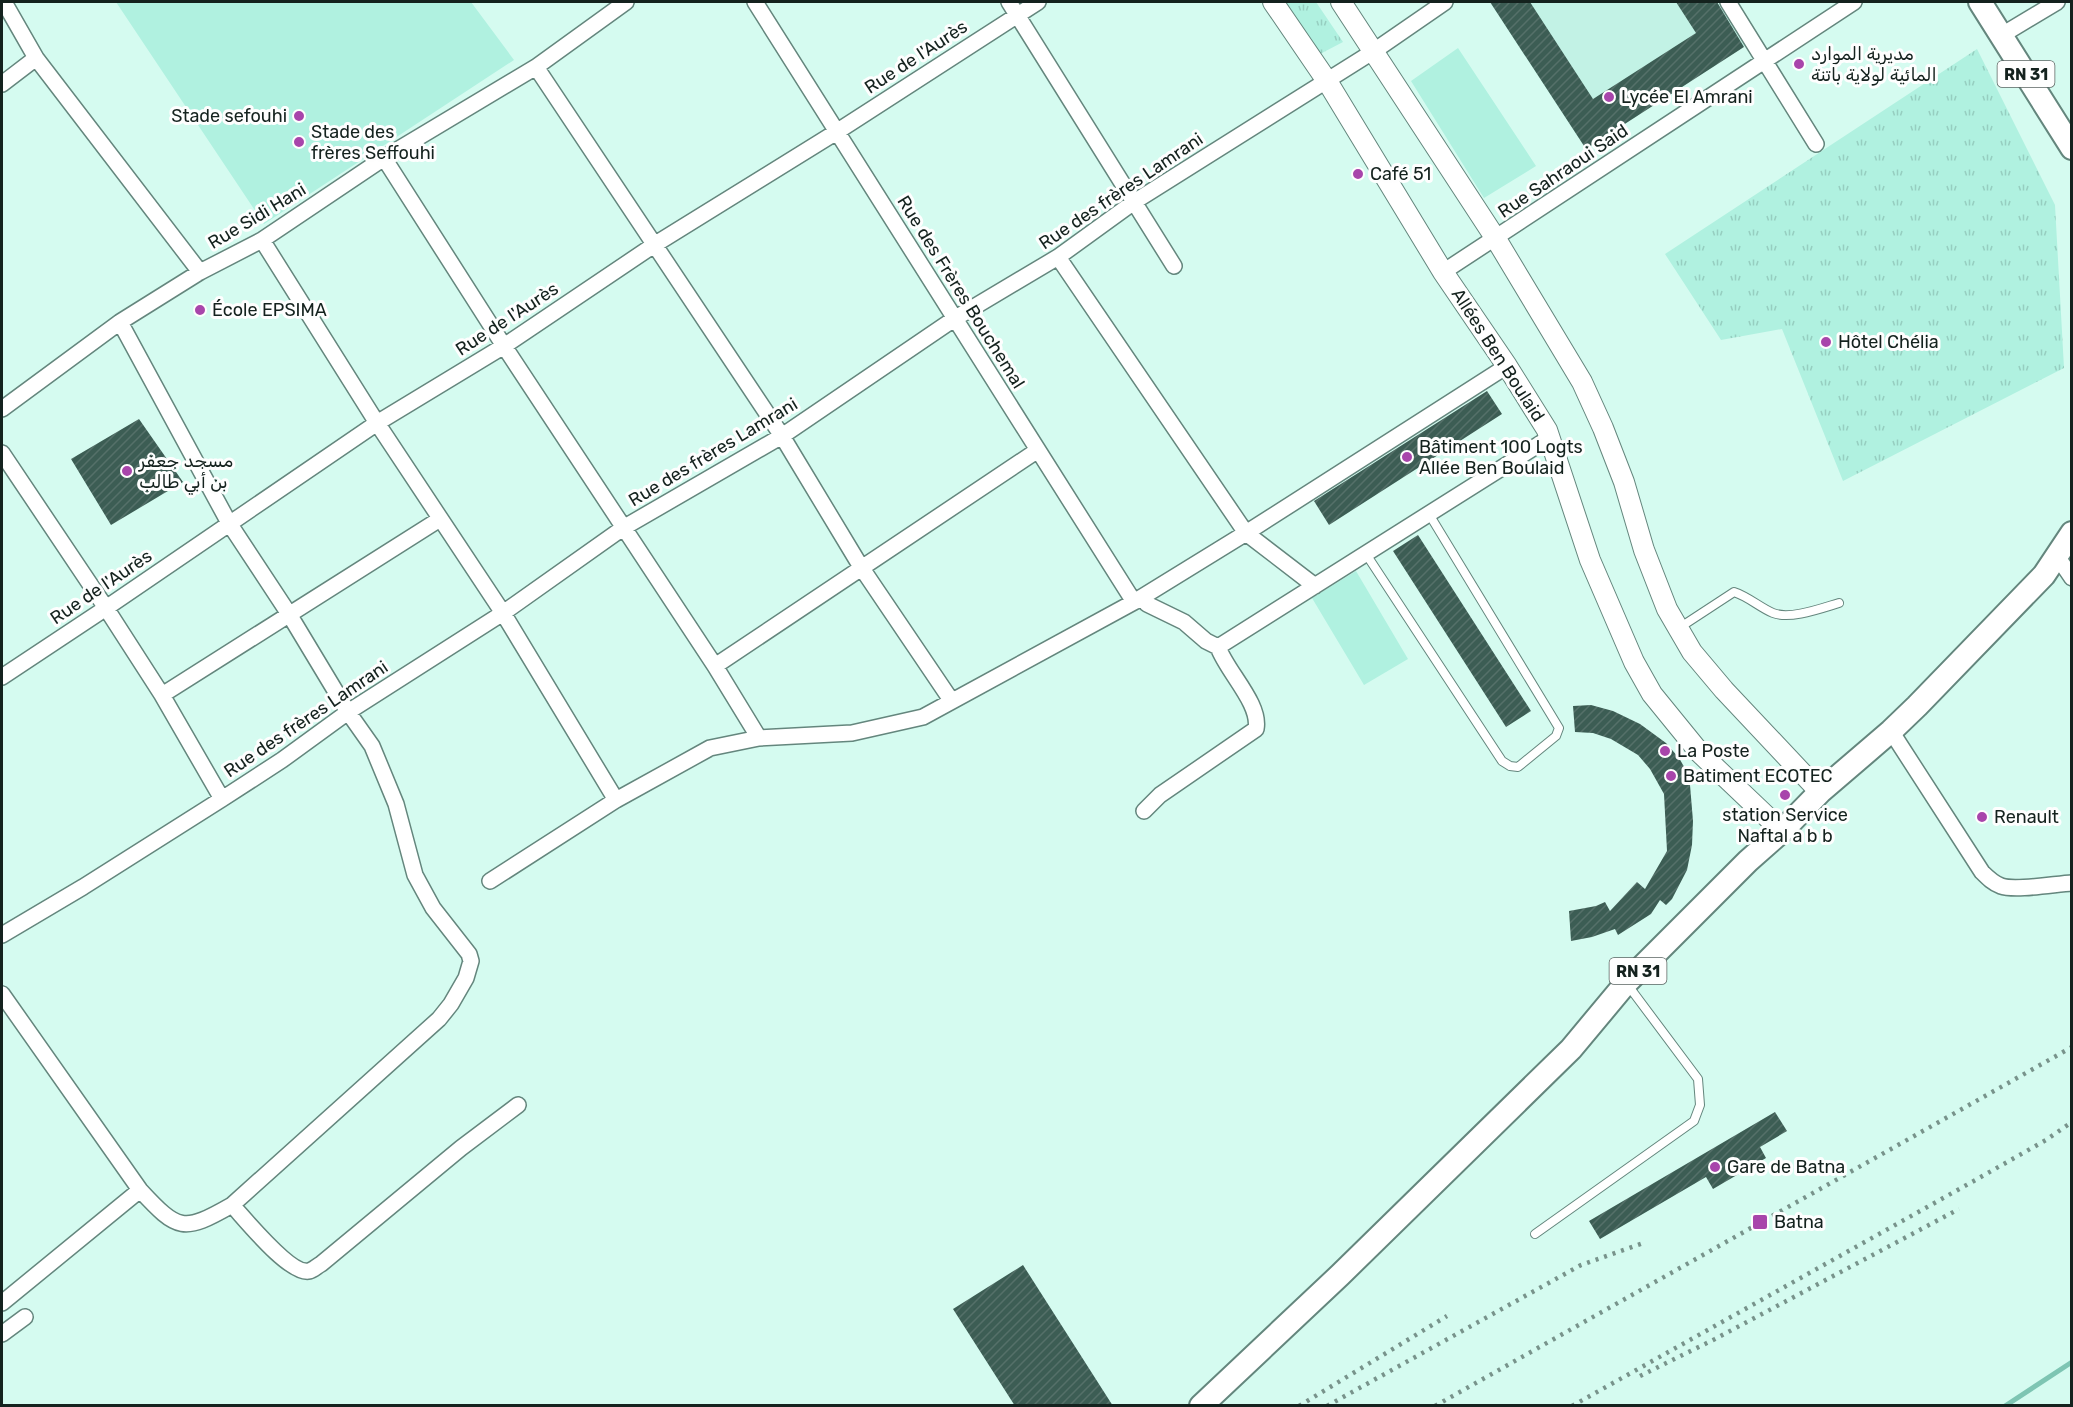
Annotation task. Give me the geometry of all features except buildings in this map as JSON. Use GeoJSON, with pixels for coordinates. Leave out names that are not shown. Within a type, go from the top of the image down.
{"type":"FeatureCollection","features":[{"type":"Feature","properties":{"kind":"main road","name":"Allées Ben Boulaid"},"geometry":{"type":"LineString","coordinates":[[1274,2],[1327,81],[1443,272],[1547,430],[1590,560],[1634,662],[1652,694],[1700,753],[1782,831]]}},
{"type":"Feature","properties":{"kind":"main road"},"geometry":{"type":"LineString","coordinates":[[1341,2],[1496,239],[1582,382],[1624,482],[1644,550],[1667,609],[1692,652],[1724,690],[1820,792]]}},
{"type":"Feature","properties":{"kind":"main road","name":"RN 31"},"geometry":{"type":"LineString","coordinates":[[1980,2],[2072,148]]}},
{"type":"Feature","properties":{"kind":"main road","name":"RN 31"},"geometry":{"type":"LineString","coordinates":[[1201,1406],[1332,1283],[1571,1049],[1626,983],[1748,861],[1782,831],[1820,792],[1891,731],[2044,575],[2072,533]]}},
{"type":"Feature","properties":{"kind":"street"},"geometry":{"type":"LineString","coordinates":[[4,2],[36,58],[200,272]]}},
{"type":"Feature","properties":{"kind":"street","name":"Rue Sidi Hani"},"geometry":{"type":"LineString","coordinates":[[2,409],[120,322],[200,272],[262,240],[384,158],[536,67],[626,2]]}},
{"type":"Feature","properties":{"kind":"street","name":"Rue des Frères Bouchemal"},"geometry":{"type":"LineString","coordinates":[[755,2],[1038,450],[1141,603]]}},
{"type":"Feature","properties":{"kind":"street","name":"Rue de l'Aurès"},"geometry":{"type":"LineString","coordinates":[[2,676],[377,423],[504,346],[654,245],[838,131],[1013,8],[1038,2]]}},
{"type":"Feature","properties":{"kind":"street","name":"Rue des frères Lamrani"},"geometry":{"type":"LineString","coordinates":[[2,935],[222,799],[282,760],[348,712],[504,613],[623,528],[782,436],[954,319],[1058,257],[1134,202],[1374,51],[1445,2]]}},
{"type":"Feature","properties":{"kind":"street"},"geometry":{"type":"LineString","coordinates":[[1728,2],[1816,144]]}},
{"type":"Feature","properties":{"kind":"street","name":"Rue Sahraoui Said"},"geometry":{"type":"LineString","coordinates":[[1443,272],[1854,2]]}},
{"type":"Feature","properties":{"kind":"street"},"geometry":{"type":"LineString","coordinates":[[2002,35],[2057,2]]}},
{"type":"Feature","properties":{"kind":"street"},"geometry":{"type":"LineString","coordinates":[[1013,8],[1174,266]]}},
{"type":"Feature","properties":{"kind":"street"},"geometry":{"type":"LineString","coordinates":[[2,84],[36,58]]}},
{"type":"Feature","properties":{"kind":"street"},"geometry":{"type":"LineString","coordinates":[[536,67],[782,436],[861,567],[951,700]]}},
{"type":"Feature","properties":{"kind":"street"},"geometry":{"type":"LineString","coordinates":[[384,158],[504,346],[715,666],[759,738]]}},
{"type":"Feature","properties":{"kind":"street"},"geometry":{"type":"LineString","coordinates":[[262,240],[377,423],[504,613],[616,800]]}},
{"type":"Feature","properties":{"kind":"street"},"geometry":{"type":"LineString","coordinates":[[1058,257],[1246,533],[1316,585]]}},
{"type":"Feature","properties":{"kind":"street"},"geometry":{"type":"LineString","coordinates":[[2,994],[140,1190],[173,1221],[191,1224],[203,1221],[232,1205],[439,1019],[451,1004],[470,969],[469,954],[433,908],[415,874],[392,794],[372,746],[348,712],[289,614],[229,523],[120,322]]}},
{"type":"Feature","properties":{"kind":"street"},"geometry":{"type":"LineString","coordinates":[[490,881],[616,800],[710,748],[759,738],[852,733],[923,717],[951,700],[1141,603],[1507,366]]}},
{"type":"Feature","properties":{"kind":"street"},"geometry":{"type":"LineString","coordinates":[[1218,646],[1549,438]]}},
{"type":"Feature","properties":{"kind":"street"},"geometry":{"type":"LineString","coordinates":[[715,666],[1038,450]]}},
{"type":"Feature","properties":{"kind":"street"},"geometry":{"type":"LineString","coordinates":[[2,453],[162,695],[222,799]]}},
{"type":"Feature","properties":{"kind":"street"},"geometry":{"type":"LineString","coordinates":[[162,695],[440,519]]}},
{"type":"Feature","properties":{"kind":"street"},"geometry":{"type":"LineString","coordinates":[[2057,556],[2072,578]]}},
{"type":"Feature","properties":{"kind":"street"},"geometry":{"type":"LineString","coordinates":[[1141,603],[1184,622],[1206,641],[1218,646],[1258,721],[1256,729],[1160,795],[1144,811]]}},
{"type":"Feature","properties":{"kind":"street"},"geometry":{"type":"LineString","coordinates":[[1891,731],[1982,872],[1989,879],[2009,888],[2072,883]]}},
{"type":"Feature","properties":{"kind":"street"},"geometry":{"type":"LineString","coordinates":[[232,1205],[286,1261],[295,1267],[309,1271],[321,1264],[461,1148],[518,1105]]}},
{"type":"Feature","properties":{"kind":"street"},"geometry":{"type":"LineString","coordinates":[[2,1303],[140,1190]]}},
{"type":"Feature","properties":{"kind":"street"},"geometry":{"type":"LineString","coordinates":[[2,1334],[25,1317]]}},
{"type":"Feature","properties":{"kind":"lane"},"geometry":{"type":"LineString","coordinates":[[1366,554],[1502,761],[1518,768],[1556,736],[1559,728],[1429,514]]}},
{"type":"Feature","properties":{"kind":"lane"},"geometry":{"type":"LineString","coordinates":[[1678,628],[1734,592],[1747,597],[1774,614],[1799,614],[1839,603]]}},
{"type":"Feature","properties":{"kind":"lane"},"geometry":{"type":"LineString","coordinates":[[1535,1234],[1694,1121],[1700,1105],[1698,1079],[1626,983]]}},
{"type":"Feature","properties":{"kind":"shaded area","name":"Lycée El Amrani"},"geometry":{"type":"Polygon","coordinates":[[[1490,2],[1717,2],[1746,45],[1586,149],[1490,2]]]}},
{"type":"Feature","properties":{"kind":"green space","name":"Stade des frères Seffouhi"},"geometry":{"type":"Polygon","coordinates":[[[116,2],[471,2],[514,60],[264,224],[116,2]]]}},
{"type":"Feature","properties":{"kind":"green space"},"geometry":{"type":"Polygon","coordinates":[[[1283,2],[1316,2],[1343,42],[1320,54],[1283,2]]]}},
{"type":"Feature","properties":{"kind":"green space"},"geometry":{"type":"Polygon","coordinates":[[[1458,48],[1536,166],[1484,198],[1411,81],[1458,48]]]}},
{"type":"Feature","properties":{"kind":"green space"},"geometry":{"type":"Polygon","coordinates":[[[1977,49],[2055,205],[2064,368],[1843,481],[1782,329],[1721,340],[1665,254],[1977,49]]]}},
{"type":"Feature","properties":{"kind":"green space"},"geometry":{"type":"Polygon","coordinates":[[[1356,571],[1408,659],[1364,685],[1312,598],[1356,571]]]}},
{"type":"Feature","properties":{"kind":"waterway"},"geometry":{"type":"LineString","coordinates":[[2005,1406],[2072,1362]]}},
{"type":"Feature","properties":{"kind":"railway"},"geometry":{"type":"LineString","coordinates":[[1435,1406],[2072,1047]]}},
{"type":"Feature","properties":{"kind":"railway"},"geometry":{"type":"LineString","coordinates":[[1572,1406],[2046,1140],[2072,1122]]}},
{"type":"Feature","properties":{"kind":"railway"},"geometry":{"type":"LineString","coordinates":[[1640,1376],[1715,1339],[1959,1209]]}},
{"type":"Feature","properties":{"kind":"railway"},"geometry":{"type":"LineString","coordinates":[[1327,1406],[1581,1265],[1643,1243]]}},
{"type":"Feature","properties":{"kind":"railway"},"geometry":{"type":"LineString","coordinates":[[1299,1406],[1447,1316]]}},
{"type":"Feature","properties":{"kind":"place","name":"مديرية الموارد المائية لولاية باتنة"},"geometry":{"type":"Point","coordinates":[1799,64]}},
{"type":"Feature","properties":{"kind":"place","name":"Lycée El Amrani"},"geometry":{"type":"Point","coordinates":[1609,97]}},
{"type":"Feature","properties":{"kind":"place","name":"Stade sefouhi"},"geometry":{"type":"Point","coordinates":[299,116]}},
{"type":"Feature","properties":{"kind":"place","name":"Stade des frères Seffouhi"},"geometry":{"type":"Point","coordinates":[299,142]}},
{"type":"Feature","properties":{"kind":"place","name":"Café 51"},"geometry":{"type":"Point","coordinates":[1358,174]}},
{"type":"Feature","properties":{"kind":"place","name":"École EPSIMA"},"geometry":{"type":"Point","coordinates":[200,310]}},
{"type":"Feature","properties":{"kind":"place","name":"Hôtel Chélia"},"geometry":{"type":"Point","coordinates":[1826,342]}},
{"type":"Feature","properties":{"kind":"place","name":"Bâtiment 100 Logts Allée Ben Boulaid"},"geometry":{"type":"Point","coordinates":[1407,457]}},
{"type":"Feature","properties":{"kind":"place","name":"مسجد جعفر بن أبي طالب"},"geometry":{"type":"Point","coordinates":[127,471]}},
{"type":"Feature","properties":{"kind":"place","name":"La Poste"},"geometry":{"type":"Point","coordinates":[1665,751]}},
{"type":"Feature","properties":{"kind":"place","name":"Batiment ECOTEC"},"geometry":{"type":"Point","coordinates":[1671,776]}},
{"type":"Feature","properties":{"kind":"place","name":"station Service Naftal a b b"},"geometry":{"type":"Point","coordinates":[1785,795]}},
{"type":"Feature","properties":{"kind":"place","name":"Renault"},"geometry":{"type":"Point","coordinates":[1982,817]}},
{"type":"Feature","properties":{"kind":"place","name":"Gare de Batna"},"geometry":{"type":"Point","coordinates":[1715,1167]}},
{"type":"Feature","properties":{"kind":"place","name":"Batna"},"geometry":{"type":"Point","coordinates":[1760,1222]}}]}
